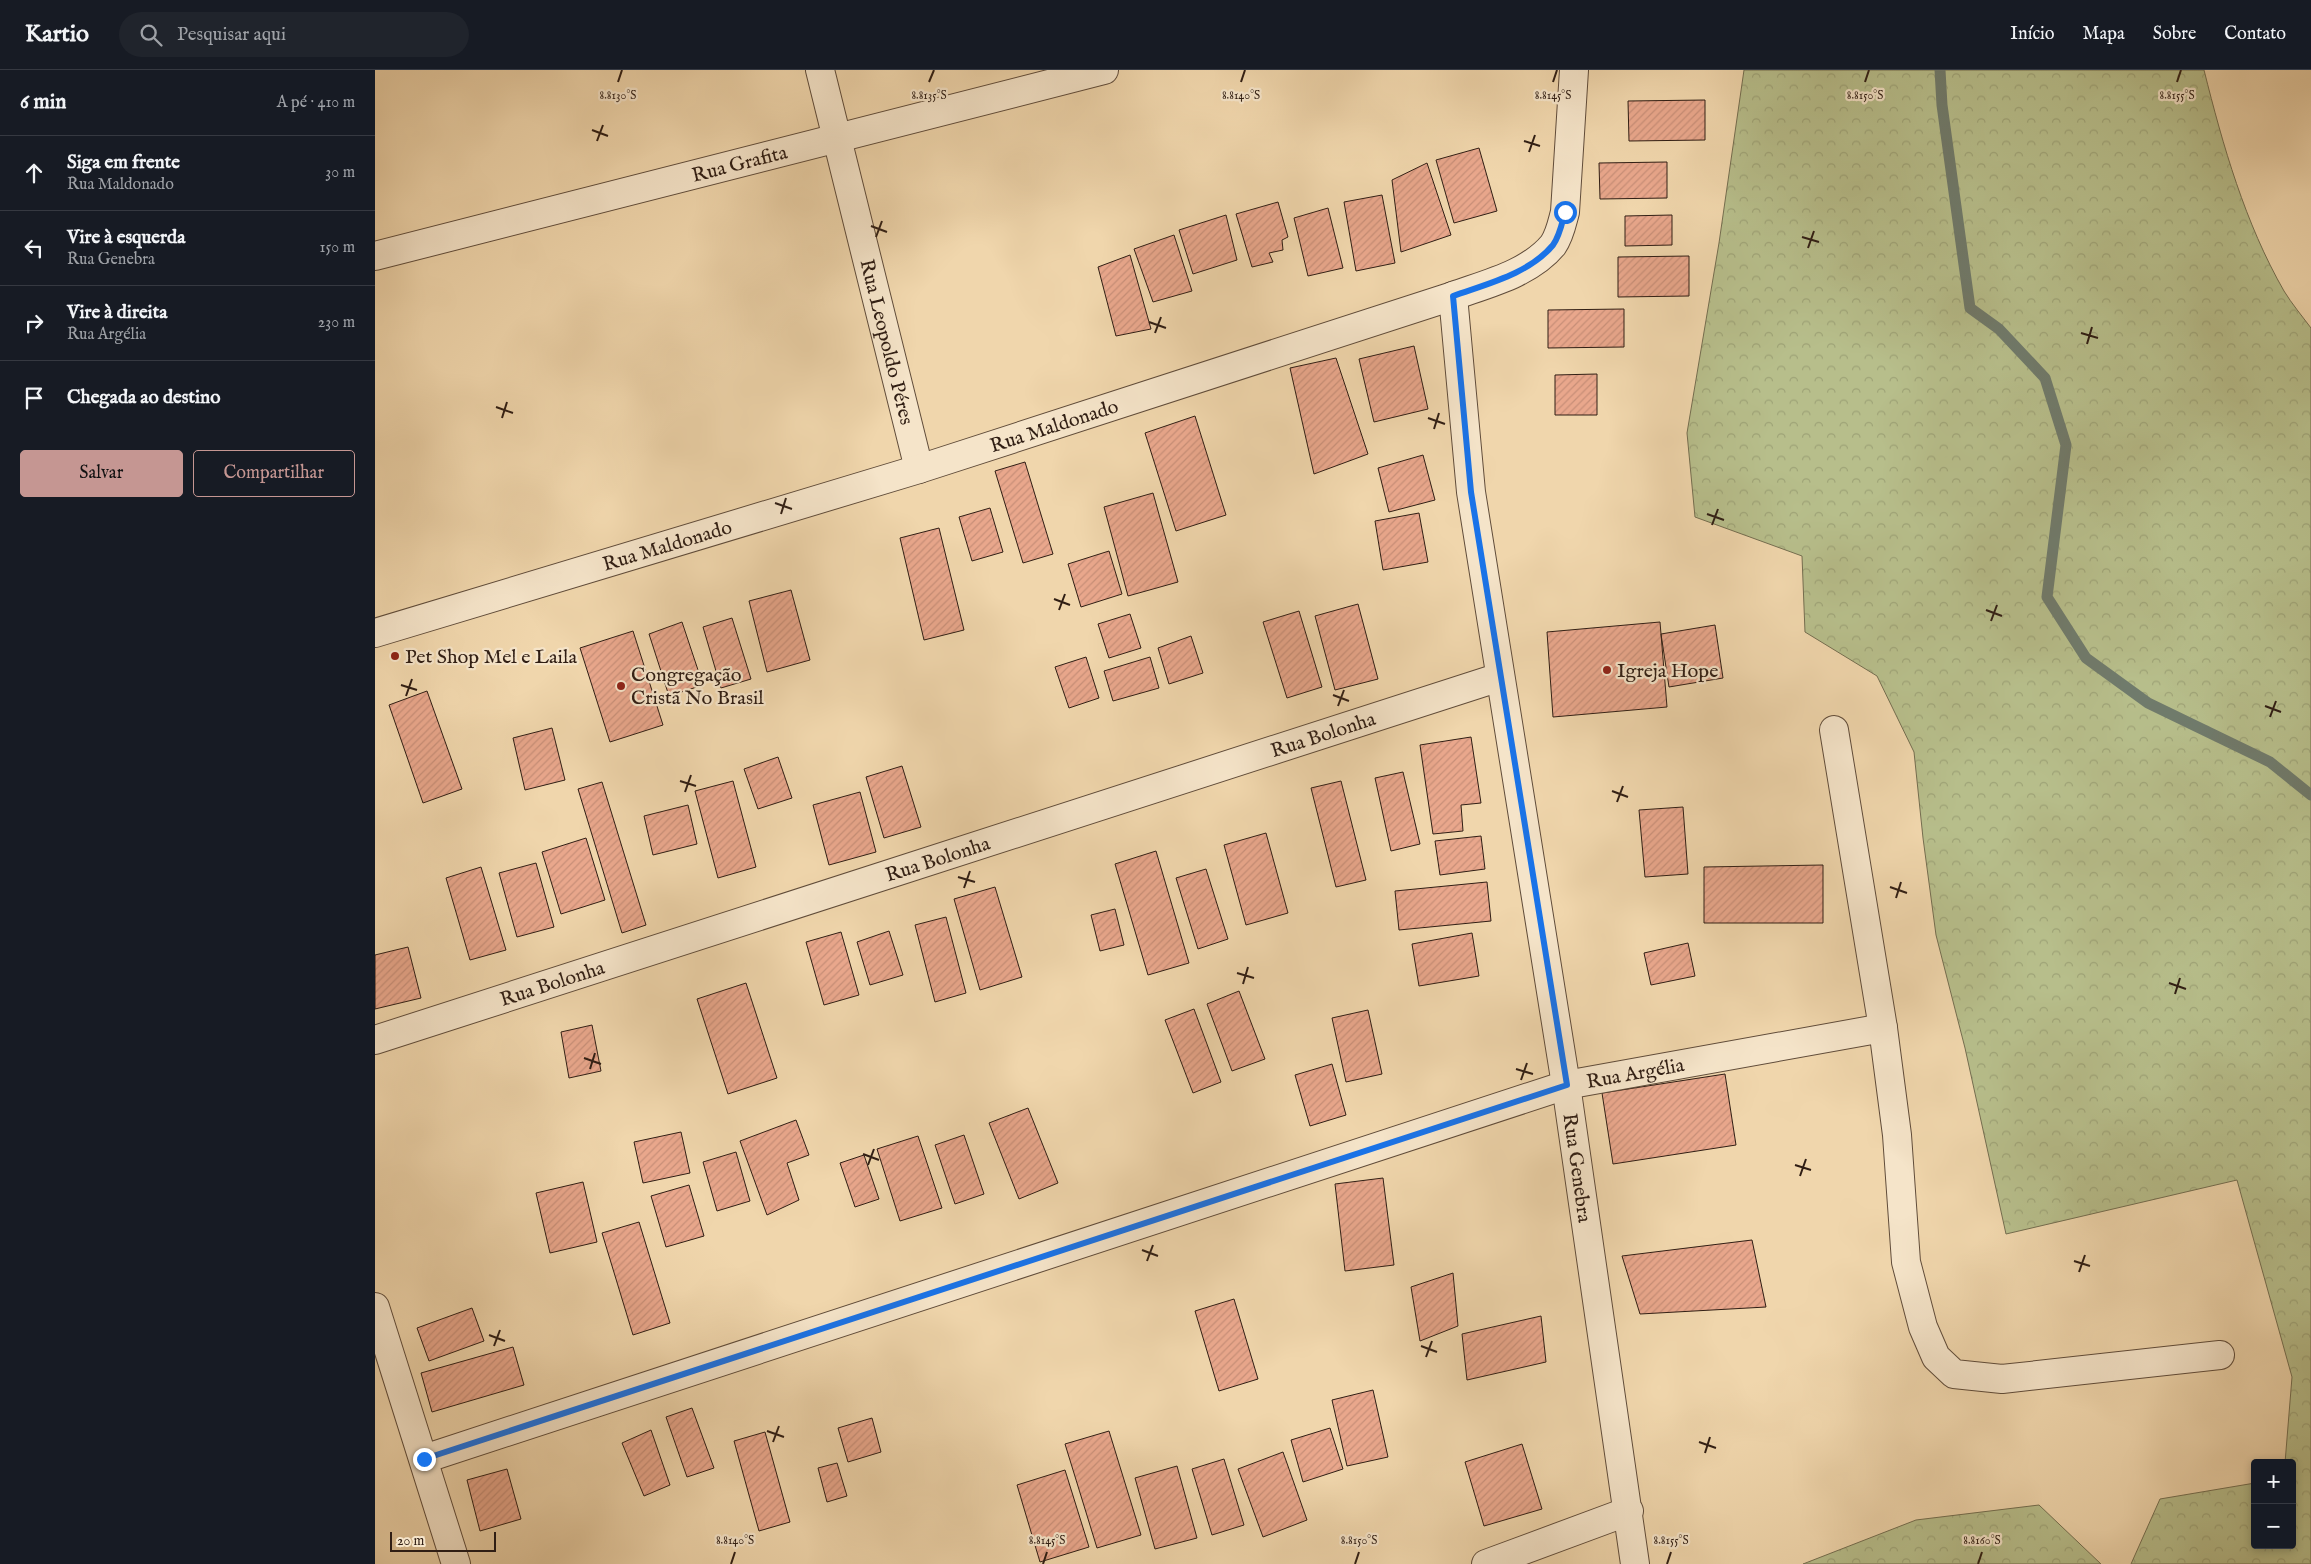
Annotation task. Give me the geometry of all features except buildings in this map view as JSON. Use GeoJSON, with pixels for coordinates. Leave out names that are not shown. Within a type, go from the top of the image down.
{"type":"FeatureCollection","features":[{"type":"Feature","properties":{"kind":"street","name":"Rua Leopoldo Péres"},"geometry":{"type":"LineString","coordinates":[[820,70],[919,468]]}},
{"type":"Feature","properties":{"kind":"street","name":"Rua Grafita"},"geometry":{"type":"LineString","coordinates":[[375,256],[1105,70]]}},
{"type":"Feature","properties":{"kind":"street","name":"Rua Maldonado"},"geometry":{"type":"LineString","coordinates":[[375,633],[919,468],[1453,296],[1524,268],[1553,244],[1561,231],[1565,212],[1575,70]]}},
{"type":"Feature","properties":{"kind":"street","name":"Rua Genebra"},"geometry":{"type":"LineString","coordinates":[[1453,296],[1471,492],[1567,1085],[1629,1511],[1635,1564]]}},
{"type":"Feature","properties":{"kind":"street","name":"Rua Bolonha"},"geometry":{"type":"LineString","coordinates":[[375,1040],[1500,677]]}},
{"type":"Feature","properties":{"kind":"street"},"geometry":{"type":"LineString","coordinates":[[1835,730],[1883,1028],[1897,1135],[1906,1262],[1923,1327],[1935,1357],[1954,1374],[2002,1379],[2220,1355]]}},
{"type":"Feature","properties":{"kind":"street","name":"Rua Argélia"},"geometry":{"type":"LineString","coordinates":[[424,1459],[1567,1085],[1883,1028]]}},
{"type":"Feature","properties":{"kind":"street"},"geometry":{"type":"LineString","coordinates":[[375,1306],[456,1564]]}},
{"type":"Feature","properties":{"kind":"street"},"geometry":{"type":"LineString","coordinates":[[1486,1564],[1629,1511]]}},
{"type":"Feature","properties":{"kind":"green space"},"geometry":{"type":"Polygon","coordinates":[[[1744,70],[2204,70],[2227,155],[2258,238],[2284,291],[2311,328],[2311,1564],[2131,1564],[2160,1499],[2251,1484],[2251,1549],[2296,1549],[2296,1459],[2285,1459],[2292,1377],[2237,1180],[2006,1234],[1965,1048],[1936,935],[1914,752],[1877,676],[1805,632],[1802,556],[1695,517],[1687,433],[1719,243],[1744,70]]]}},
{"type":"Feature","properties":{"kind":"green space"},"geometry":{"type":"Polygon","coordinates":[[[2039,1505],[2101,1564],[1803,1564],[1916,1520],[2039,1505]]]}},
{"type":"Feature","properties":{"kind":"waterway"},"geometry":{"type":"LineString","coordinates":[[1940,70],[1942,105],[1970,308],[1999,329],[2045,378],[2066,445],[2047,597],[2086,658],[2148,703],[2270,762],[2311,795]]}},
{"type":"Feature","properties":{"kind":"place","name":"Pet Shop Mel e Laila"},"geometry":{"type":"Point","coordinates":[395,656]}},
{"type":"Feature","properties":{"kind":"place","name":"Igreja Hope"},"geometry":{"type":"Point","coordinates":[1607,670]}},
{"type":"Feature","properties":{"kind":"place","name":"Congregação Cristã No Brasil"},"geometry":{"type":"Point","coordinates":[621,686]}},
{"type":"Feature","properties":{"kind":"route"},"geometry":{"type":"LineString","coordinates":[[424,1459],[1567,1085],[1471,492],[1453,296],[1506,276],[1534,261],[1553,244],[1561,231],[1565,212]]}}]}
